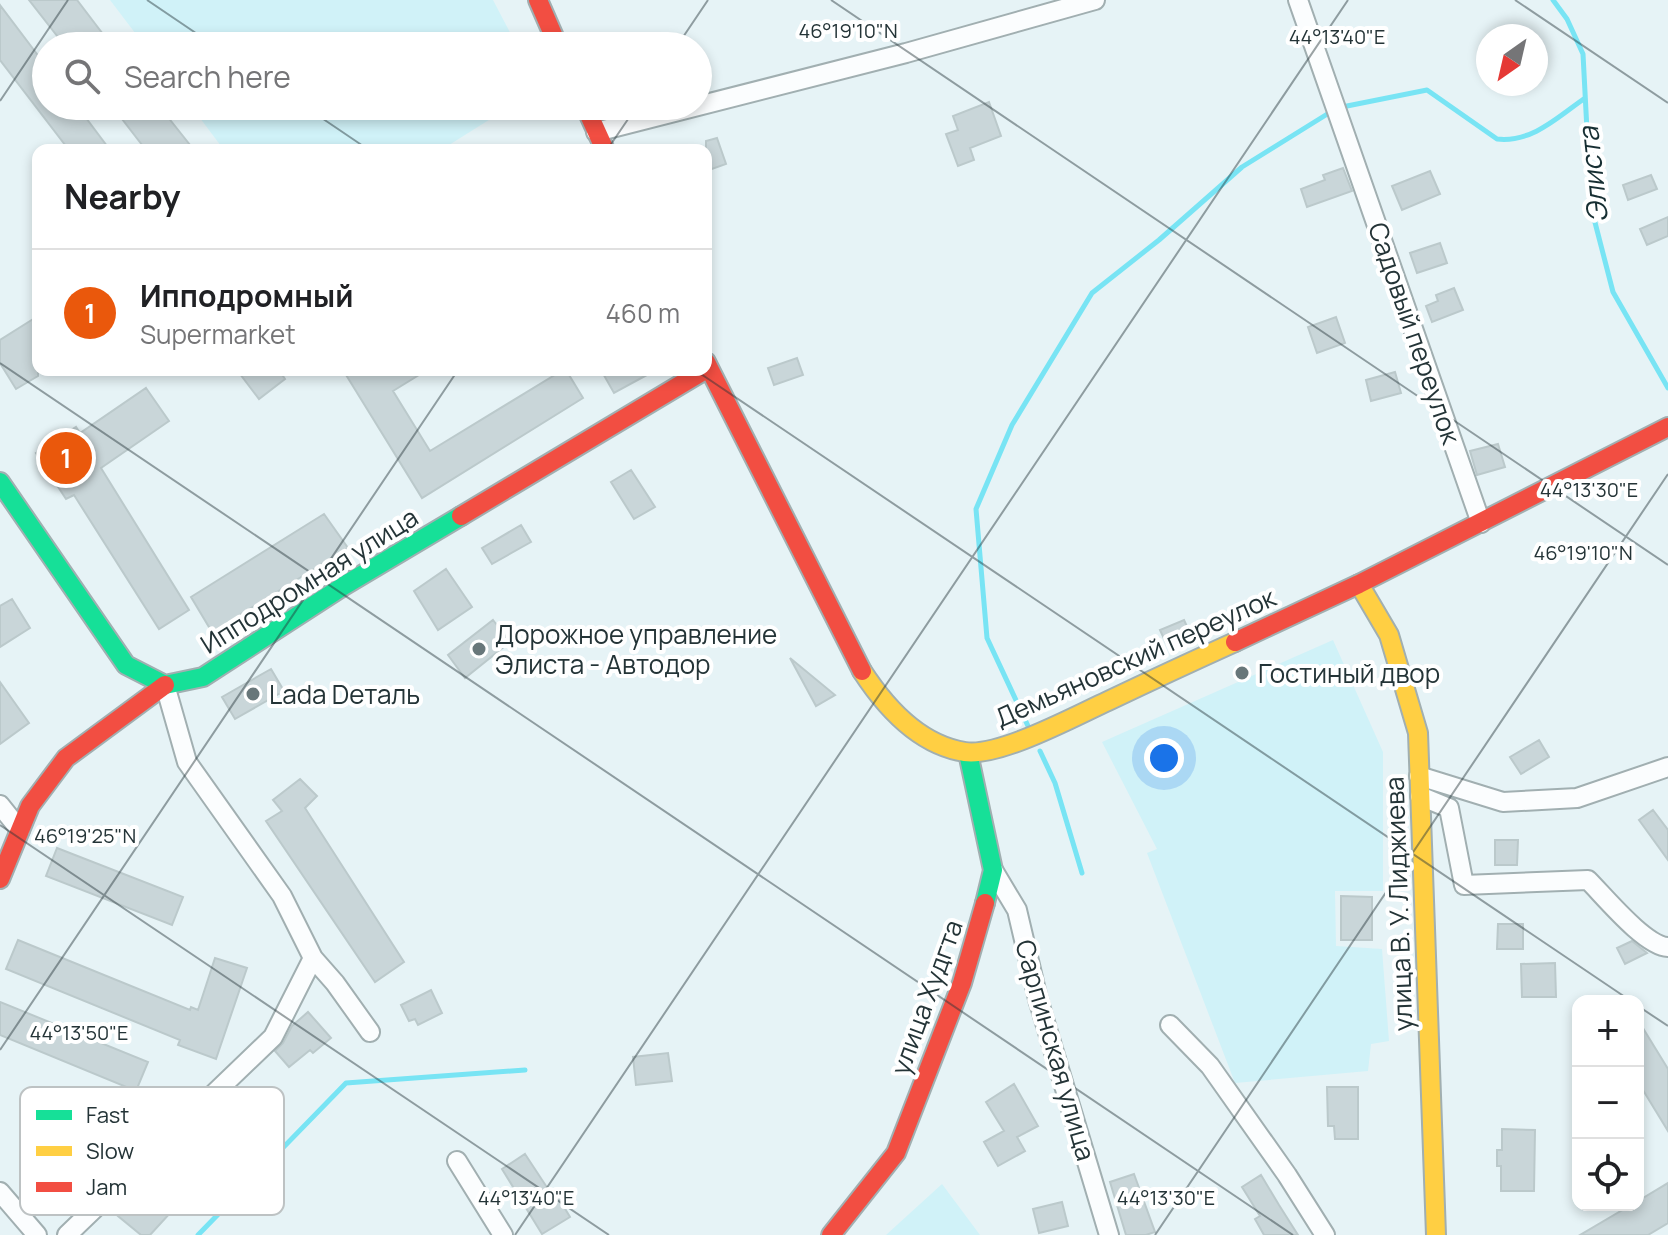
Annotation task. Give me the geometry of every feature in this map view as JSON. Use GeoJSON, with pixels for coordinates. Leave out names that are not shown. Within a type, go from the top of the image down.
{"type":"FeatureCollection","features":[{"type":"Feature","properties":{"kind":"main road"},"geometry":{"type":"LineString","coordinates":[[538,0],[552,32]]}},
{"type":"Feature","properties":{"kind":"main road"},"geometry":{"type":"LineString","coordinates":[[591,120],[602,144]]}},
{"type":"Feature","properties":{"kind":"main road","name":"Ипподромная улица"},"geometry":{"type":"LineString","coordinates":[[165,685],[203,677],[345,585],[691,376]]}},
{"type":"Feature","properties":{"kind":"main road"},"geometry":{"type":"LineString","coordinates":[[711,376],[855,660],[876,694],[900,720],[925,739],[968,753]]}},
{"type":"Feature","properties":{"kind":"main road","name":"Демьяновский переулок"},"geometry":{"type":"LineString","coordinates":[[968,753],[1043,731],[1359,584],[1668,427]]}},
{"type":"Feature","properties":{"kind":"main road"},"geometry":{"type":"LineString","coordinates":[[0,482],[126,665],[165,685],[66,758],[30,806],[0,879]]}},
{"type":"Feature","properties":{"kind":"main road","name":"улица В. У. Лиджиева"},"geometry":{"type":"LineString","coordinates":[[1359,584],[1389,635],[1418,733],[1436,1235]]}},
{"type":"Feature","properties":{"kind":"main road","name":"улица Худгта"},"geometry":{"type":"LineString","coordinates":[[831,1235],[896,1153],[962,983],[982,916],[993,870],[968,753]]}},
{"type":"Feature","properties":{"kind":"street"},"geometry":{"type":"LineString","coordinates":[[712,102],[1095,0]]}},
{"type":"Feature","properties":{"kind":"street","name":"Садовый переулок"},"geometry":{"type":"LineString","coordinates":[[1298,0],[1481,523]]}},
{"type":"Feature","properties":{"kind":"street"},"geometry":{"type":"LineString","coordinates":[[596,132],[643,120]]}},
{"type":"Feature","properties":{"kind":"street"},"geometry":{"type":"LineString","coordinates":[[165,685],[187,762],[282,896],[313,958],[370,1032]]}},
{"type":"Feature","properties":{"kind":"street"},"geometry":{"type":"LineString","coordinates":[[1419,776],[1503,802],[1577,798],[1668,767]]}},
{"type":"Feature","properties":{"kind":"street"},"geometry":{"type":"LineString","coordinates":[[1420,796],[1449,808],[1464,885],[1588,880],[1642,934],[1662,947],[1668,947]]}},
{"type":"Feature","properties":{"kind":"street"},"geometry":{"type":"LineString","coordinates":[[0,805],[20,830]]}},
{"type":"Feature","properties":{"kind":"street","name":"Сарпинская улица"},"geometry":{"type":"LineString","coordinates":[[993,870],[1017,910],[1038,999],[1109,1235]]}},
{"type":"Feature","properties":{"kind":"street"},"geometry":{"type":"LineString","coordinates":[[221,1087],[273,1037],[313,958]]}},
{"type":"Feature","properties":{"kind":"street"},"geometry":{"type":"LineString","coordinates":[[1170,1025],[1210,1066],[1325,1235]]}},
{"type":"Feature","properties":{"kind":"street"},"geometry":{"type":"LineString","coordinates":[[457,1161],[503,1235]]}},
{"type":"Feature","properties":{"kind":"street"},"geometry":{"type":"LineString","coordinates":[[0,1192],[37,1235]]}},
{"type":"Feature","properties":{"kind":"street"},"geometry":{"type":"LineString","coordinates":[[67,1235],[88,1215]]}},
{"type":"Feature","properties":{"kind":"shaded area"},"geometry":{"type":"Polygon","coordinates":[[[110,0],[493,0],[510,32],[134,32],[110,0]]]}},
{"type":"Feature","properties":{"kind":"shaded area"},"geometry":{"type":"Polygon","coordinates":[[[202,120],[489,120],[451,144],[220,144],[202,120]]]}},
{"type":"Feature","properties":{"kind":"shaded area"},"geometry":{"type":"Polygon","coordinates":[[[1333,640],[1383,752],[1383,891],[1335,891],[1336,946],[1382,949],[1389,1041],[1371,1044],[1368,1071],[1235,1083],[1147,853],[1157,849],[1102,742],[1333,640]]]}},
{"type":"Feature","properties":{"kind":"shaded area"},"geometry":{"type":"Polygon","coordinates":[[[942,1184],[980,1235],[886,1235],[942,1184]]]}},
{"type":"Feature","properties":{"kind":"building"},"geometry":{"type":"Polygon","coordinates":[[[29,0],[77,0],[101,32],[54,32],[29,0]]]}},
{"type":"Feature","properties":{"kind":"building"},"geometry":{"type":"Polygon","coordinates":[[[0,5],[32,47],[32,102],[0,60],[0,5]]]}},
{"type":"Feature","properties":{"kind":"building"},"geometry":{"type":"Polygon","coordinates":[[[989,102],[1001,136],[970,148],[974,160],[958,166],[946,134],[958,130],[953,116],[989,102]]]}},
{"type":"Feature","properties":{"kind":"building"},"geometry":{"type":"Polygon","coordinates":[[[46,120],[88,120],[106,144],[64,144],[46,120]]]}},
{"type":"Feature","properties":{"kind":"building"},"geometry":{"type":"Polygon","coordinates":[[[123,120],[170,120],[189,144],[141,144],[123,120]]]}},
{"type":"Feature","properties":{"kind":"building"},"geometry":{"type":"Polygon","coordinates":[[[717,138],[726,164],[712,169],[712,144],[706,144],[706,141],[717,138]]]}},
{"type":"Feature","properties":{"kind":"building"},"geometry":{"type":"Polygon","coordinates":[[[1343,168],[1352,191],[1307,207],[1301,189],[1325,180],[1323,175],[1343,168]]]}},
{"type":"Feature","properties":{"kind":"building"},"geometry":{"type":"Polygon","coordinates":[[[1430,171],[1440,194],[1402,210],[1392,186],[1430,171]]]}},
{"type":"Feature","properties":{"kind":"building"},"geometry":{"type":"Polygon","coordinates":[[[1651,175],[1657,189],[1628,200],[1623,185],[1651,175]]]}},
{"type":"Feature","properties":{"kind":"building"},"geometry":{"type":"Polygon","coordinates":[[[1668,217],[1668,236],[1647,245],[1640,229],[1668,217]]]}},
{"type":"Feature","properties":{"kind":"building"},"geometry":{"type":"Polygon","coordinates":[[[1440,243],[1447,263],[1417,273],[1410,253],[1440,243]]]}},
{"type":"Feature","properties":{"kind":"building"},"geometry":{"type":"Polygon","coordinates":[[[1454,288],[1463,310],[1432,322],[1426,306],[1438,301],[1436,295],[1454,288]]]}},
{"type":"Feature","properties":{"kind":"building"},"geometry":{"type":"Polygon","coordinates":[[[1336,317],[1345,343],[1317,353],[1308,327],[1336,317]]]}},
{"type":"Feature","properties":{"kind":"building"},"geometry":{"type":"Polygon","coordinates":[[[32,320],[32,376],[38,376],[16,389],[0,363],[0,340],[32,320]]]}},
{"type":"Feature","properties":{"kind":"building"},"geometry":{"type":"Polygon","coordinates":[[[797,358],[803,375],[774,385],[768,368],[797,358]]]}},
{"type":"Feature","properties":{"kind":"building"},"geometry":{"type":"Polygon","coordinates":[[[1395,372],[1401,393],[1371,401],[1366,380],[1395,372]]]}},
{"type":"Feature","properties":{"kind":"building"},"geometry":{"type":"Polygon","coordinates":[[[242,376],[283,376],[285,379],[259,399],[242,376]]]}},
{"type":"Feature","properties":{"kind":"building"},"geometry":{"type":"Polygon","coordinates":[[[347,376],[417,376],[393,391],[430,451],[553,376],[570,376],[583,398],[422,498],[347,376]]]}},
{"type":"Feature","properties":{"kind":"building"},"geometry":{"type":"Polygon","coordinates":[[[604,376],[645,376],[614,393],[604,376]]]}},
{"type":"Feature","properties":{"kind":"building"},"geometry":{"type":"Polygon","coordinates":[[[146,388],[169,421],[101,468],[189,610],[159,629],[74,495],[66,499],[36,453],[76,427],[80,433],[146,388]]]}},
{"type":"Feature","properties":{"kind":"building"},"geometry":{"type":"Polygon","coordinates":[[[1498,444],[1505,467],[1477,475],[1470,451],[1498,444]]]}},
{"type":"Feature","properties":{"kind":"building"},"geometry":{"type":"Polygon","coordinates":[[[631,470],[655,507],[634,519],[611,482],[631,470]]]}},
{"type":"Feature","properties":{"kind":"building"},"geometry":{"type":"Polygon","coordinates":[[[324,514],[348,548],[212,632],[191,597],[324,514]]]}},
{"type":"Feature","properties":{"kind":"building"},"geometry":{"type":"Polygon","coordinates":[[[521,525],[531,542],[492,564],[482,548],[521,525]]]}},
{"type":"Feature","properties":{"kind":"building"},"geometry":{"type":"Polygon","coordinates":[[[446,569],[472,607],[438,630],[414,591],[446,569]]]}},
{"type":"Feature","properties":{"kind":"building"},"geometry":{"type":"Polygon","coordinates":[[[12,599],[30,628],[0,647],[0,606],[12,599]]]}},
{"type":"Feature","properties":{"kind":"building","name":"Дорожное управление Элиста - Автодор"},"geometry":{"type":"Polygon","coordinates":[[[493,620],[510,642],[465,678],[448,655],[493,620]]]}},
{"type":"Feature","properties":{"kind":"building"},"geometry":{"type":"Polygon","coordinates":[[[1184,620],[1190,633],[1166,643],[1160,630],[1184,620]]]}},
{"type":"Feature","properties":{"kind":"building"},"geometry":{"type":"Polygon","coordinates":[[[790,658],[835,695],[816,706],[790,658]]]}},
{"type":"Feature","properties":{"kind":"building","name":"Lada Dеталь"},"geometry":{"type":"Polygon","coordinates":[[[271,669],[284,691],[235,719],[222,697],[271,669]]]}},
{"type":"Feature","properties":{"kind":"building"},"geometry":{"type":"Polygon","coordinates":[[[0,682],[29,723],[0,744],[0,682]]]}},
{"type":"Feature","properties":{"kind":"building"},"geometry":{"type":"Polygon","coordinates":[[[1539,740],[1549,757],[1521,774],[1510,757],[1539,740]]]}},
{"type":"Feature","properties":{"kind":"building"},"geometry":{"type":"Polygon","coordinates":[[[300,779],[317,796],[305,808],[404,962],[375,982],[266,821],[282,811],[273,800],[300,779]]]}},
{"type":"Feature","properties":{"kind":"building"},"geometry":{"type":"Polygon","coordinates":[[[1653,810],[1668,830],[1668,860],[1639,820],[1653,810]]]}},
{"type":"Feature","properties":{"kind":"building"},"geometry":{"type":"Polygon","coordinates":[[[1495,840],[1518,840],[1517,865],[1495,865],[1495,840]]]}},
{"type":"Feature","properties":{"kind":"building"},"geometry":{"type":"Polygon","coordinates":[[[57,848],[183,897],[172,925],[46,876],[57,848]]]}},
{"type":"Feature","properties":{"kind":"building"},"geometry":{"type":"Polygon","coordinates":[[[1341,896],[1372,897],[1372,940],[1341,940],[1341,896]]]}},
{"type":"Feature","properties":{"kind":"building"},"geometry":{"type":"Polygon","coordinates":[[[1498,924],[1523,924],[1523,949],[1497,949],[1498,924]]]}},
{"type":"Feature","properties":{"kind":"building"},"geometry":{"type":"Polygon","coordinates":[[[18,940],[190,1010],[191,1007],[198,1010],[215,958],[247,968],[216,1059],[178,1045],[180,1040],[6,969],[18,940]]]}},
{"type":"Feature","properties":{"kind":"building"},"geometry":{"type":"Polygon","coordinates":[[[1632,941],[1647,953],[1625,964],[1617,948],[1632,941]]]}},
{"type":"Feature","properties":{"kind":"building"},"geometry":{"type":"Polygon","coordinates":[[[1555,963],[1556,997],[1522,997],[1521,964],[1555,963]]]}},
{"type":"Feature","properties":{"kind":"building"},"geometry":{"type":"Polygon","coordinates":[[[431,990],[442,1013],[418,1025],[415,1019],[409,1021],[401,1005],[431,990]]]}},
{"type":"Feature","properties":{"kind":"building"},"geometry":{"type":"Polygon","coordinates":[[[0,1002],[148,1062],[138,1087],[126,1087],[0,1035],[0,1002]]]}},
{"type":"Feature","properties":{"kind":"building"},"geometry":{"type":"Polygon","coordinates":[[[308,1012],[331,1038],[289,1067],[275,1051],[292,1026],[308,1012]]]}},
{"type":"Feature","properties":{"kind":"building"},"geometry":{"type":"Polygon","coordinates":[[[1644,1030],[1668,1069],[1668,1131],[1644,1092],[1644,1030]]]}},
{"type":"Feature","properties":{"kind":"building"},"geometry":{"type":"Polygon","coordinates":[[[668,1053],[672,1081],[636,1085],[633,1057],[668,1053]]]}},
{"type":"Feature","properties":{"kind":"building"},"geometry":{"type":"Polygon","coordinates":[[[1014,1084],[1038,1126],[1017,1137],[1025,1151],[998,1166],[984,1142],[1004,1131],[986,1102],[1014,1084]]]}},
{"type":"Feature","properties":{"kind":"building"},"geometry":{"type":"Polygon","coordinates":[[[1327,1087],[1358,1087],[1358,1139],[1335,1139],[1334,1126],[1328,1126],[1327,1087]]]}},
{"type":"Feature","properties":{"kind":"building"},"geometry":{"type":"Polygon","coordinates":[[[1502,1129],[1535,1130],[1534,1191],[1501,1191],[1501,1166],[1497,1166],[1497,1150],[1502,1150],[1502,1129]]]}},
{"type":"Feature","properties":{"kind":"building"},"geometry":{"type":"Polygon","coordinates":[[[525,1154],[570,1217],[542,1234],[502,1169],[525,1154]]]}},
{"type":"Feature","properties":{"kind":"building"},"geometry":{"type":"Polygon","coordinates":[[[1134,1174],[1155,1232],[1146,1235],[1126,1235],[1110,1182],[1134,1174]]]}},
{"type":"Feature","properties":{"kind":"building"},"geometry":{"type":"Polygon","coordinates":[[[1261,1175],[1298,1235],[1264,1235],[1255,1219],[1260,1216],[1242,1187],[1261,1175]]]}},
{"type":"Feature","properties":{"kind":"building"},"geometry":{"type":"Polygon","coordinates":[[[1668,1183],[1668,1223],[1648,1235],[1580,1235],[1621,1211],[1644,1211],[1644,1197],[1668,1183]]]}},
{"type":"Feature","properties":{"kind":"building"},"geometry":{"type":"Polygon","coordinates":[[[1062,1202],[1068,1226],[1039,1233],[1033,1209],[1062,1202]]]}},
{"type":"Feature","properties":{"kind":"building"},"geometry":{"type":"Polygon","coordinates":[[[168,1215],[150,1235],[141,1235],[118,1216],[168,1215]]]}},
{"type":"Feature","properties":{"kind":"waterway","name":"Элиста"},"geometry":{"type":"LineString","coordinates":[[1553,0],[1567,19],[1583,54],[1591,207],[1613,292],[1668,388]]}},
{"type":"Feature","properties":{"kind":"waterway"},"geometry":{"type":"LineString","coordinates":[[1028,726],[987,638],[976,509],[1012,425],[1092,293],[1159,240],[1242,167],[1337,108],[1427,90],[1497,139],[1510,139],[1544,127],[1585,98]]}},
{"type":"Feature","properties":{"kind":"waterway"},"geometry":{"type":"LineString","coordinates":[[1040,751],[1055,783],[1082,873]]}},
{"type":"Feature","properties":{"kind":"waterway"},"geometry":{"type":"LineString","coordinates":[[284,1147],[346,1083],[525,1070]]}},
{"type":"Feature","properties":{"kind":"waterway"},"geometry":{"type":"LineString","coordinates":[[198,1235],[217,1215]]}},
{"type":"Feature","properties":{"kind":"traffic: fast"},"geometry":{"type":"LineString","coordinates":[[0,482],[126,665],[165,685],[203,677],[345,585],[461,516]]}},
{"type":"Feature","properties":{"kind":"traffic: fast"},"geometry":{"type":"LineString","coordinates":[[968,753],[993,870],[985,903]]}},
{"type":"Feature","properties":{"kind":"traffic: slow"},"geometry":{"type":"LineString","coordinates":[[1359,584],[1389,635],[1418,733],[1436,1235]]}},
{"type":"Feature","properties":{"kind":"traffic: slow"},"geometry":{"type":"LineString","coordinates":[[862,671],[893,711],[919,733],[948,748],[980,752],[1037,734],[1235,642]]}},
{"type":"Feature","properties":{"kind":"traffic: jam"},"geometry":{"type":"LineString","coordinates":[[538,0],[552,32]]}},
{"type":"Feature","properties":{"kind":"traffic: jam"},"geometry":{"type":"LineString","coordinates":[[591,120],[602,144]]}},
{"type":"Feature","properties":{"kind":"traffic: jam"},"geometry":{"type":"LineString","coordinates":[[712,374],[862,671]]}},
{"type":"Feature","properties":{"kind":"traffic: jam"},"geometry":{"type":"LineString","coordinates":[[461,516],[695,376]]}},
{"type":"Feature","properties":{"kind":"traffic: jam"},"geometry":{"type":"LineString","coordinates":[[1235,642],[1359,584],[1668,427]]}},
{"type":"Feature","properties":{"kind":"traffic: jam"},"geometry":{"type":"LineString","coordinates":[[0,879],[30,806],[66,758],[165,685]]}},
{"type":"Feature","properties":{"kind":"traffic: jam"},"geometry":{"type":"LineString","coordinates":[[831,1235],[896,1153],[962,983],[985,903]]}},
{"type":"Feature","properties":{"kind":"place","name":"Ипподромный"},"geometry":{"type":"Point","coordinates":[66,458]}},
{"type":"Feature","properties":{"kind":"place","name":"Дорожное управление Элиста - Автодор"},"geometry":{"type":"Point","coordinates":[479,649]}},
{"type":"Feature","properties":{"kind":"place","name":"Гостиный двор"},"geometry":{"type":"Point","coordinates":[1242,673]}},
{"type":"Feature","properties":{"kind":"place","name":"Lada Dеталь"},"geometry":{"type":"Point","coordinates":[253,694]}}]}
